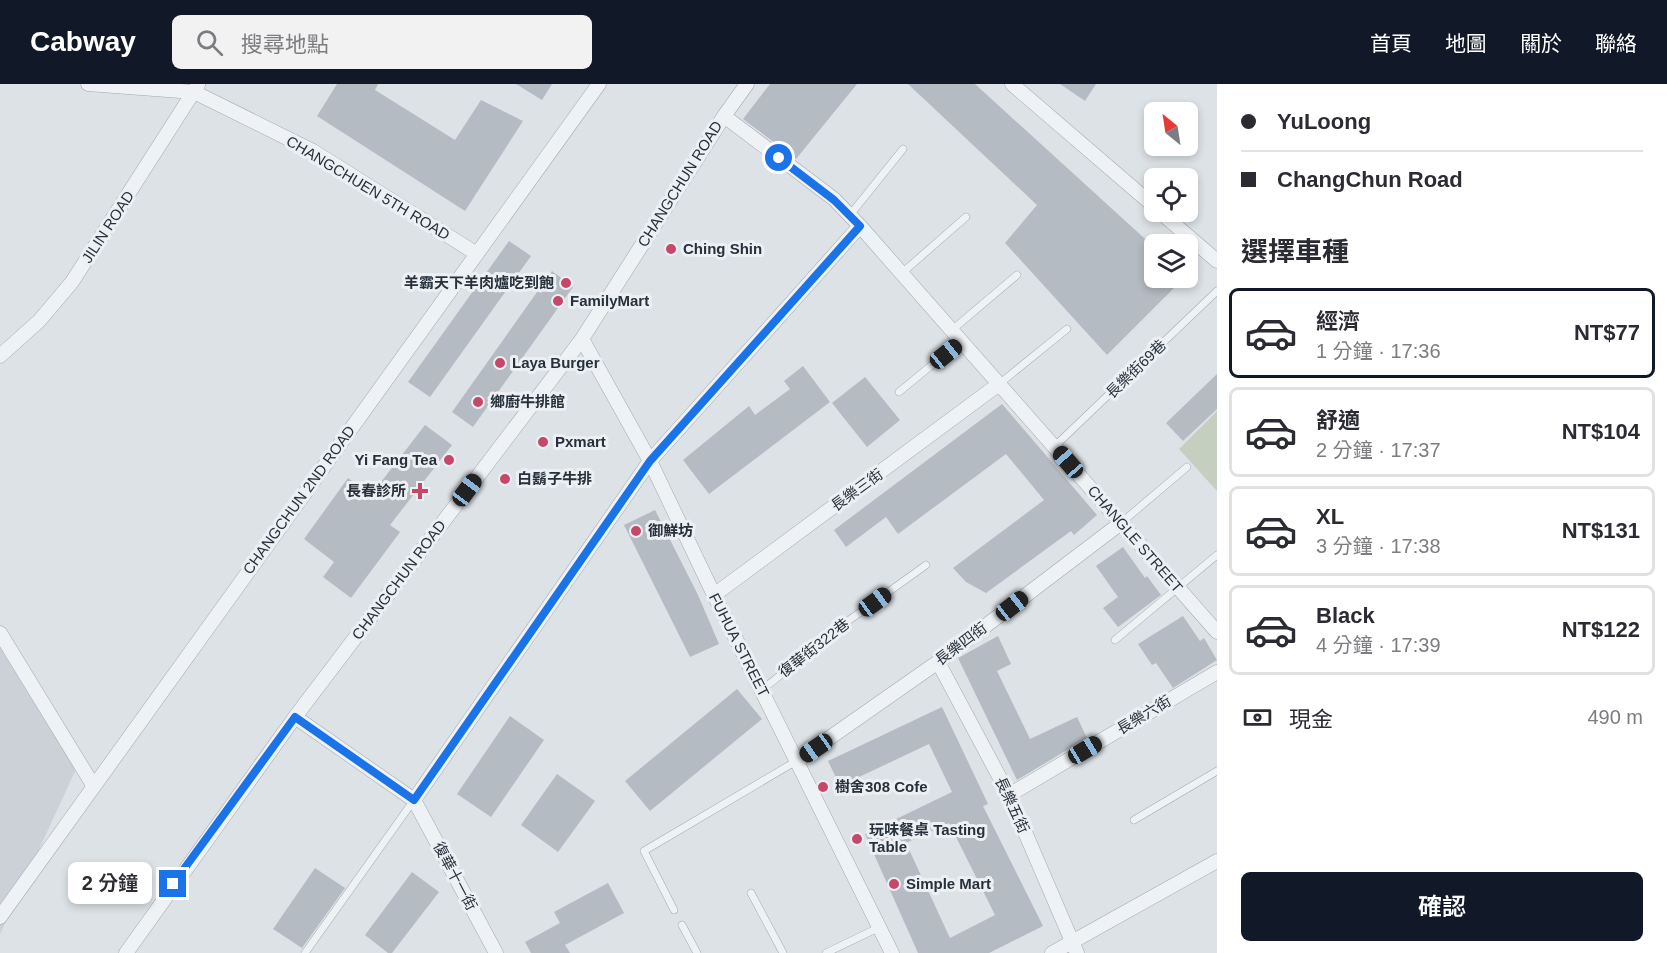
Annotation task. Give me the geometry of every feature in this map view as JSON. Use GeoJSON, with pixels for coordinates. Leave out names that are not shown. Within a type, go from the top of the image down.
{"type":"FeatureCollection","features":[{"type":"Feature","properties":{"kind":"street"},"geometry":{"type":"LineString","coordinates":[[88,84],[196,88]]}},
{"type":"Feature","properties":{"kind":"street","name":"CHANGCHUN 2ND ROAD"},"geometry":{"type":"LineString","coordinates":[[0,917],[599,84]]}},
{"type":"Feature","properties":{"kind":"street","name":"CHANGCHUN ROAD"},"geometry":{"type":"LineString","coordinates":[[126,953],[295,717],[582,339],[723,117],[747,84]]}},
{"type":"Feature","properties":{"kind":"street"},"geometry":{"type":"LineString","coordinates":[[1012,84],[1144,198]]}},
{"type":"Feature","properties":{"kind":"street","name":"CHANGCHUEN 5TH ROAD"},"geometry":{"type":"LineString","coordinates":[[196,88],[313,151],[477,254]]}},
{"type":"Feature","properties":{"kind":"street","name":"JILIN ROAD"},"geometry":{"type":"LineString","coordinates":[[0,356],[39,321],[72,282],[196,88]]}},
{"type":"Feature","properties":{"kind":"street","name":"CHANGLE STREET"},"geometry":{"type":"LineString","coordinates":[[723,117],[834,200],[850,215],[1217,632]]}},
{"type":"Feature","properties":{"kind":"street"},"geometry":{"type":"LineString","coordinates":[[1172,222],[1217,261]]}},
{"type":"Feature","properties":{"kind":"street"},"geometry":{"type":"LineString","coordinates":[[295,717],[414,800],[650,461],[860,226]]}},
{"type":"Feature","properties":{"kind":"street","name":"FUHUA STREET"},"geometry":{"type":"LineString","coordinates":[[582,339],[650,461],[892,953]]}},
{"type":"Feature","properties":{"kind":"street","name":"長樂三街"},"geometry":{"type":"LineString","coordinates":[[714,595],[999,384]]}},
{"type":"Feature","properties":{"kind":"street","name":"長樂四街"},"geometry":{"type":"LineString","coordinates":[[798,760],[938,662],[1121,523]]}},
{"type":"Feature","properties":{"kind":"street"},"geometry":{"type":"LineString","coordinates":[[0,633],[93,785]]}},
{"type":"Feature","properties":{"kind":"street","name":"長樂五街"},"geometry":{"type":"LineString","coordinates":[[938,662],[1009,795],[1075,948]]}},
{"type":"Feature","properties":{"kind":"street","name":"長樂六街"},"geometry":{"type":"LineString","coordinates":[[1009,795],[1217,672]]}},
{"type":"Feature","properties":{"kind":"street","name":"復華十一街"},"geometry":{"type":"LineString","coordinates":[[414,800],[496,953]]}},
{"type":"Feature","properties":{"kind":"street"},"geometry":{"type":"LineString","coordinates":[[1052,953],[1075,948],[1217,861]]}},
{"type":"Feature","properties":{"kind":"lane"},"geometry":{"type":"LineString","coordinates":[[850,215],[903,149]]}},
{"type":"Feature","properties":{"kind":"lane"},"geometry":{"type":"LineString","coordinates":[[902,273],[966,217]]}},
{"type":"Feature","properties":{"kind":"lane"},"geometry":{"type":"LineString","coordinates":[[951,330],[1017,275]]}},
{"type":"Feature","properties":{"kind":"lane","name":"長樂街69巷"},"geometry":{"type":"LineString","coordinates":[[1055,446],[1217,291]]}},
{"type":"Feature","properties":{"kind":"lane"},"geometry":{"type":"LineString","coordinates":[[999,384],[1067,329]]}},
{"type":"Feature","properties":{"kind":"lane"},"geometry":{"type":"LineString","coordinates":[[899,392],[962,341]]}},
{"type":"Feature","properties":{"kind":"lane"},"geometry":{"type":"LineString","coordinates":[[1121,523],[1187,467]]}},
{"type":"Feature","properties":{"kind":"lane"},"geometry":{"type":"LineString","coordinates":[[1115,640],[1217,555]]}},
{"type":"Feature","properties":{"kind":"lane","name":"復華街322巷"},"geometry":{"type":"LineString","coordinates":[[762,690],[841,626],[926,565]]}},
{"type":"Feature","properties":{"kind":"lane"},"geometry":{"type":"LineString","coordinates":[[674,910],[644,851],[798,760]]}},
{"type":"Feature","properties":{"kind":"lane"},"geometry":{"type":"LineString","coordinates":[[1134,820],[1217,771]]}},
{"type":"Feature","properties":{"kind":"lane"},"geometry":{"type":"LineString","coordinates":[[305,953],[414,800]]}},
{"type":"Feature","properties":{"kind":"lane"},"geometry":{"type":"LineString","coordinates":[[751,893],[783,953]]}},
{"type":"Feature","properties":{"kind":"lane"},"geometry":{"type":"LineString","coordinates":[[682,925],[697,953]]}},
{"type":"Feature","properties":{"kind":"lane"},"geometry":{"type":"LineString","coordinates":[[826,953],[880,927]]}},
{"type":"Feature","properties":{"kind":"shaded area"},"geometry":{"type":"Polygon","coordinates":[[[0,637],[77,767],[0,934],[0,637]]]}},
{"type":"Feature","properties":{"kind":"green space"},"geometry":{"type":"Polygon","coordinates":[[[1217,411],[1217,491],[1179,449],[1217,411]]]}},
{"type":"Feature","properties":{"kind":"building"},"geometry":{"type":"Polygon","coordinates":[[[337,84],[378,84],[375,90],[455,140],[481,100],[523,121],[465,211],[317,116],[337,84]]]}},
{"type":"Feature","properties":{"kind":"building"},"geometry":{"type":"Polygon","coordinates":[[[516,84],[552,84],[542,100],[516,84]]]}},
{"type":"Feature","properties":{"kind":"building"},"geometry":{"type":"Polygon","coordinates":[[[770,84],[857,84],[796,159],[743,119],[770,84]]]}},
{"type":"Feature","properties":{"kind":"building"},"geometry":{"type":"Polygon","coordinates":[[[908,84],[975,84],[1144,238],[1144,288],[1174,288],[1107,355],[1005,243],[1037,205],[908,84]]]}},
{"type":"Feature","properties":{"kind":"building"},"geometry":{"type":"Polygon","coordinates":[[[1060,84],[1096,84],[1085,101],[1060,84]]]}},
{"type":"Feature","properties":{"kind":"building"},"geometry":{"type":"Polygon","coordinates":[[[509,241],[531,256],[430,397],[408,382],[509,241]]]}},
{"type":"Feature","properties":{"kind":"building"},"geometry":{"type":"Polygon","coordinates":[[[552,271],[573,287],[473,427],[452,412],[552,271]]]}},
{"type":"Feature","properties":{"kind":"building"},"geometry":{"type":"Polygon","coordinates":[[[803,366],[830,402],[709,494],[683,460],[749,406],[755,415],[790,389],[784,381],[803,366]]]}},
{"type":"Feature","properties":{"kind":"building"},"geometry":{"type":"Polygon","coordinates":[[[1217,374],[1217,409],[1183,441],[1166,423],[1217,374]]]}},
{"type":"Feature","properties":{"kind":"building"},"geometry":{"type":"Polygon","coordinates":[[[865,377],[900,420],[867,447],[832,403],[865,377]]]}},
{"type":"Feature","properties":{"kind":"building"},"geometry":{"type":"Polygon","coordinates":[[[1002,404],[1097,515],[1074,535],[1071,531],[986,593],[966,582],[953,568],[1044,500],[1006,454],[898,534],[886,517],[846,547],[834,530],[1002,404]]]}},
{"type":"Feature","properties":{"kind":"building"},"geometry":{"type":"Polygon","coordinates":[[[425,425],[452,445],[390,525],[400,532],[351,598],[323,577],[334,562],[304,539],[348,478],[371,495],[425,425]]]}},
{"type":"Feature","properties":{"kind":"building"},"geometry":{"type":"Polygon","coordinates":[[[655,510],[698,595],[719,644],[690,657],[624,525],[655,510]]]}},
{"type":"Feature","properties":{"kind":"building"},"geometry":{"type":"Polygon","coordinates":[[[1123,547],[1145,578],[1147,576],[1161,595],[1118,627],[1103,608],[1118,597],[1096,566],[1123,547]]]}},
{"type":"Feature","properties":{"kind":"building"},"geometry":{"type":"Polygon","coordinates":[[[1183,616],[1200,641],[1204,638],[1217,660],[1173,688],[1156,663],[1152,665],[1138,644],[1183,616]]]}},
{"type":"Feature","properties":{"kind":"building"},"geometry":{"type":"Polygon","coordinates":[[[998,636],[1011,664],[997,671],[1030,739],[1077,717],[1087,738],[1017,780],[958,658],[998,636]]]}},
{"type":"Feature","properties":{"kind":"building"},"geometry":{"type":"Polygon","coordinates":[[[737,689],[762,719],[650,811],[625,781],[737,689]]]}},
{"type":"Feature","properties":{"kind":"building"},"geometry":{"type":"Polygon","coordinates":[[[942,707],[988,804],[983,806],[1043,926],[989,953],[918,953],[865,834],[952,792],[929,744],[840,786],[828,761],[942,707]],[[949,823],[906,843],[950,938],[995,915],[949,823]]]}},
{"type":"Feature","properties":{"kind":"building"},"geometry":{"type":"Polygon","coordinates":[[[510,716],[544,740],[491,817],[457,794],[510,716]]]}},
{"type":"Feature","properties":{"kind":"building"},"geometry":{"type":"Polygon","coordinates":[[[557,774],[595,801],[558,852],[521,825],[557,774]]]}},
{"type":"Feature","properties":{"kind":"building"},"geometry":{"type":"Polygon","coordinates":[[[315,868],[345,888],[302,948],[273,929],[315,868]]]}},
{"type":"Feature","properties":{"kind":"building"},"geometry":{"type":"Polygon","coordinates":[[[412,872],[439,892],[392,953],[388,953],[365,935],[412,872]]]}},
{"type":"Feature","properties":{"kind":"building"},"geometry":{"type":"Polygon","coordinates":[[[608,883],[624,913],[565,945],[570,953],[531,953],[525,942],[560,923],[554,912],[608,883]]]}},
{"type":"Feature","properties":{"kind":"place","name":"Ching Shin"},"geometry":{"type":"Point","coordinates":[671,249]}},
{"type":"Feature","properties":{"kind":"place","name":"羊霸天下羊肉爐吃到飽"},"geometry":{"type":"Point","coordinates":[566,283]}},
{"type":"Feature","properties":{"kind":"place","name":"FamilyMart"},"geometry":{"type":"Point","coordinates":[558,301]}},
{"type":"Feature","properties":{"kind":"place","name":"Laya Burger"},"geometry":{"type":"Point","coordinates":[500,363]}},
{"type":"Feature","properties":{"kind":"place","name":"鄉廚牛排館"},"geometry":{"type":"Point","coordinates":[478,402]}},
{"type":"Feature","properties":{"kind":"place","name":"Pxmart"},"geometry":{"type":"Point","coordinates":[543,442]}},
{"type":"Feature","properties":{"kind":"place","name":"Yi Fang Tea"},"geometry":{"type":"Point","coordinates":[449,460]}},
{"type":"Feature","properties":{"kind":"place","name":"白鬍子牛排"},"geometry":{"type":"Point","coordinates":[505,479]}},
{"type":"Feature","properties":{"kind":"place","name":"長春診所"},"geometry":{"type":"Point","coordinates":[420,491]}},
{"type":"Feature","properties":{"kind":"place","name":"御鮮坊"},"geometry":{"type":"Point","coordinates":[636,531]}},
{"type":"Feature","properties":{"kind":"place","name":"樹舍308 Cofe"},"geometry":{"type":"Point","coordinates":[823,787]}},
{"type":"Feature","properties":{"kind":"place","name":"玩味餐桌 Tasting Table"},"geometry":{"type":"Point","coordinates":[857,839]}},
{"type":"Feature","properties":{"kind":"place","name":"Simple Mart"},"geometry":{"type":"Point","coordinates":[894,884]}},
{"type":"Feature","properties":{"kind":"route"},"geometry":{"type":"LineString","coordinates":[[173,884],[295,717],[414,800],[650,461],[860,226],[834,200],[779,158]]}}]}
